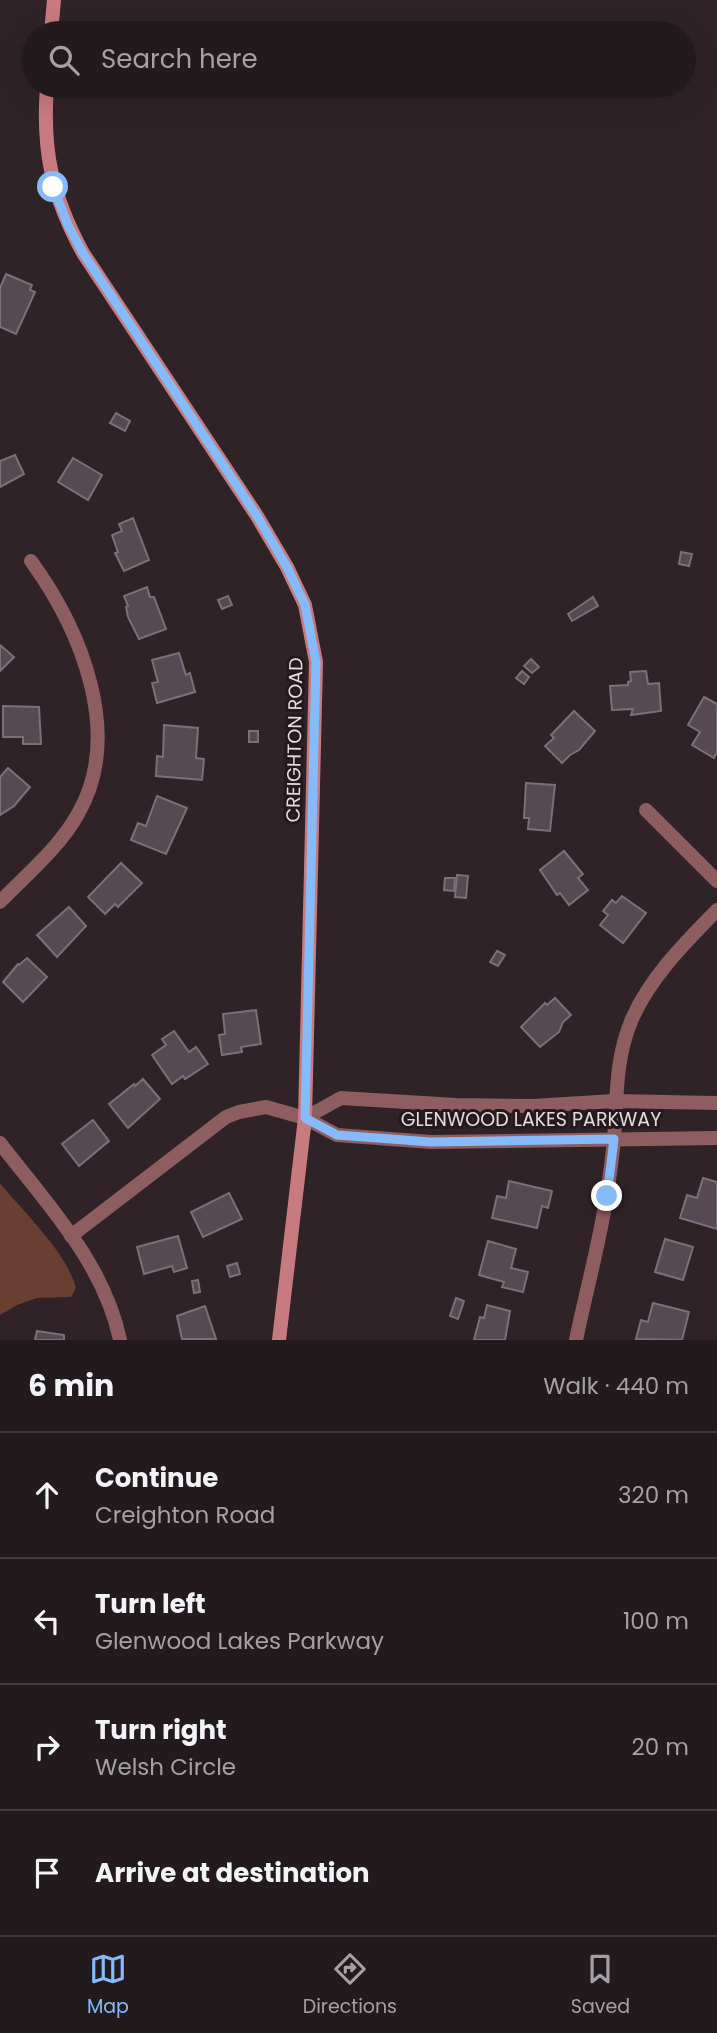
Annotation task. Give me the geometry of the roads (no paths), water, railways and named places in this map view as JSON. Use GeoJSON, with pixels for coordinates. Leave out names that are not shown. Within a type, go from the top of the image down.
{"type":"FeatureCollection","features":[{"type":"Feature","properties":{"kind":"main road"},"geometry":{"type":"LineString","coordinates":[[52,21],[54,0]]}},
{"type":"Feature","properties":{"kind":"main road","name":"CREIGHTON ROAD"},"geometry":{"type":"LineString","coordinates":[[47,98],[47,149],[53,187],[68,225],[83,253],[257,516],[287,567],[305,605],[313,636],[316,662],[305,1118],[279,1340]]}},
{"type":"Feature","properties":{"kind":"street"},"geometry":{"type":"LineString","coordinates":[[0,902],[51,849],[78,815],[90,788],[99,755],[98,714],[88,677],[63,611],[31,561]]}},
{"type":"Feature","properties":{"kind":"street"},"geometry":{"type":"LineString","coordinates":[[646,810],[717,881]]}},
{"type":"Feature","properties":{"kind":"street"},"geometry":{"type":"LineString","coordinates":[[576,1340],[607,1196],[614,1139],[614,1101],[622,1051],[631,1021],[646,992],[670,960],[717,910]]}},
{"type":"Feature","properties":{"kind":"street","name":"GLENWOOD LAKES PARKWAY"},"geometry":{"type":"LineString","coordinates":[[305,1118],[341,1098],[456,1105],[533,1106],[614,1101],[717,1103]]}},
{"type":"Feature","properties":{"kind":"street"},"geometry":{"type":"LineString","coordinates":[[71,1236],[226,1117],[266,1107],[305,1118]]}},
{"type":"Feature","properties":{"kind":"street","name":"GLENWOOD LAKES PARKWAY"},"geometry":{"type":"LineString","coordinates":[[305,1118],[337,1135],[431,1142],[717,1138]]}},
{"type":"Feature","properties":{"kind":"street"},"geometry":{"type":"LineString","coordinates":[[0,1143],[93,1265],[113,1314],[120,1340]]}}]}
